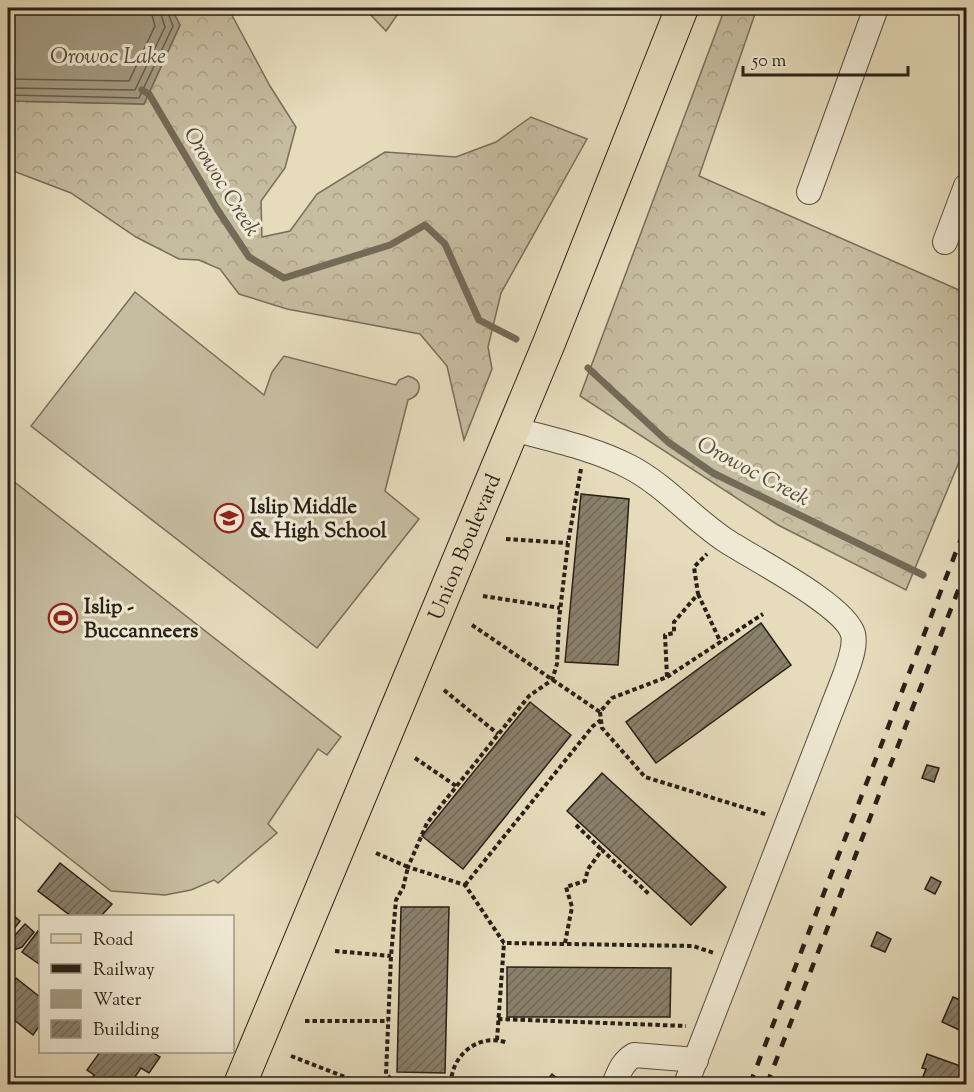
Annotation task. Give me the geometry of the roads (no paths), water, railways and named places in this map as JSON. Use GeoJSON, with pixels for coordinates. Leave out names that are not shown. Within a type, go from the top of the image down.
{"type":"FeatureCollection","features":[{"type":"Feature","properties":{"kind":"main road","name":"Union Boulevard"},"geometry":{"type":"LineString","coordinates":[[240,1084],[513,429],[682,8]]}},
{"type":"Feature","properties":{"kind":"lane"},"geometry":{"type":"LineString","coordinates":[[809,192],[876,8]]}},
{"type":"Feature","properties":{"kind":"lane"},"geometry":{"type":"LineString","coordinates":[[945,242],[966,186]]}},
{"type":"Feature","properties":{"kind":"lane"},"geometry":{"type":"LineString","coordinates":[[513,429],[585,447],[632,468],[664,489],[723,539],[817,597],[839,615],[853,634],[852,654],[845,675],[686,1084]]}},
{"type":"Feature","properties":{"kind":"lane"},"geometry":{"type":"LineString","coordinates":[[614,1084],[622,1066],[634,1055],[696,1060]]}},
{"type":"Feature","properties":{"kind":"water","name":"Orowoc Lake"},"geometry":{"type":"Polygon","coordinates":[[[8,8],[171,8],[180,25],[144,104],[8,101],[8,8]]]}},
{"type":"Feature","properties":{"kind":"waterway","name":"Orowoc Creek"},"geometry":{"type":"LineString","coordinates":[[142,90],[149,94],[217,209],[249,257],[284,278],[390,245],[425,225],[445,244],[479,320],[516,339]]}},
{"type":"Feature","properties":{"kind":"waterway","name":"Orowoc Creek"},"geometry":{"type":"LineString","coordinates":[[588,368],[668,442],[713,473],[923,575]]}},
{"type":"Feature","properties":{"kind":"railway"},"geometry":{"type":"LineString","coordinates":[[750,1084],[966,526]]}},
{"type":"Feature","properties":{"kind":"railway"},"geometry":{"type":"LineString","coordinates":[[767,1084],[966,570]]}},
{"type":"Feature","properties":{"kind":"place","name":"Islip Middle & High School"},"geometry":{"type":"Point","coordinates":[229,518]}},
{"type":"Feature","properties":{"kind":"place","name":"Islip - Buccanneers"},"geometry":{"type":"Point","coordinates":[63,618]}}]}
